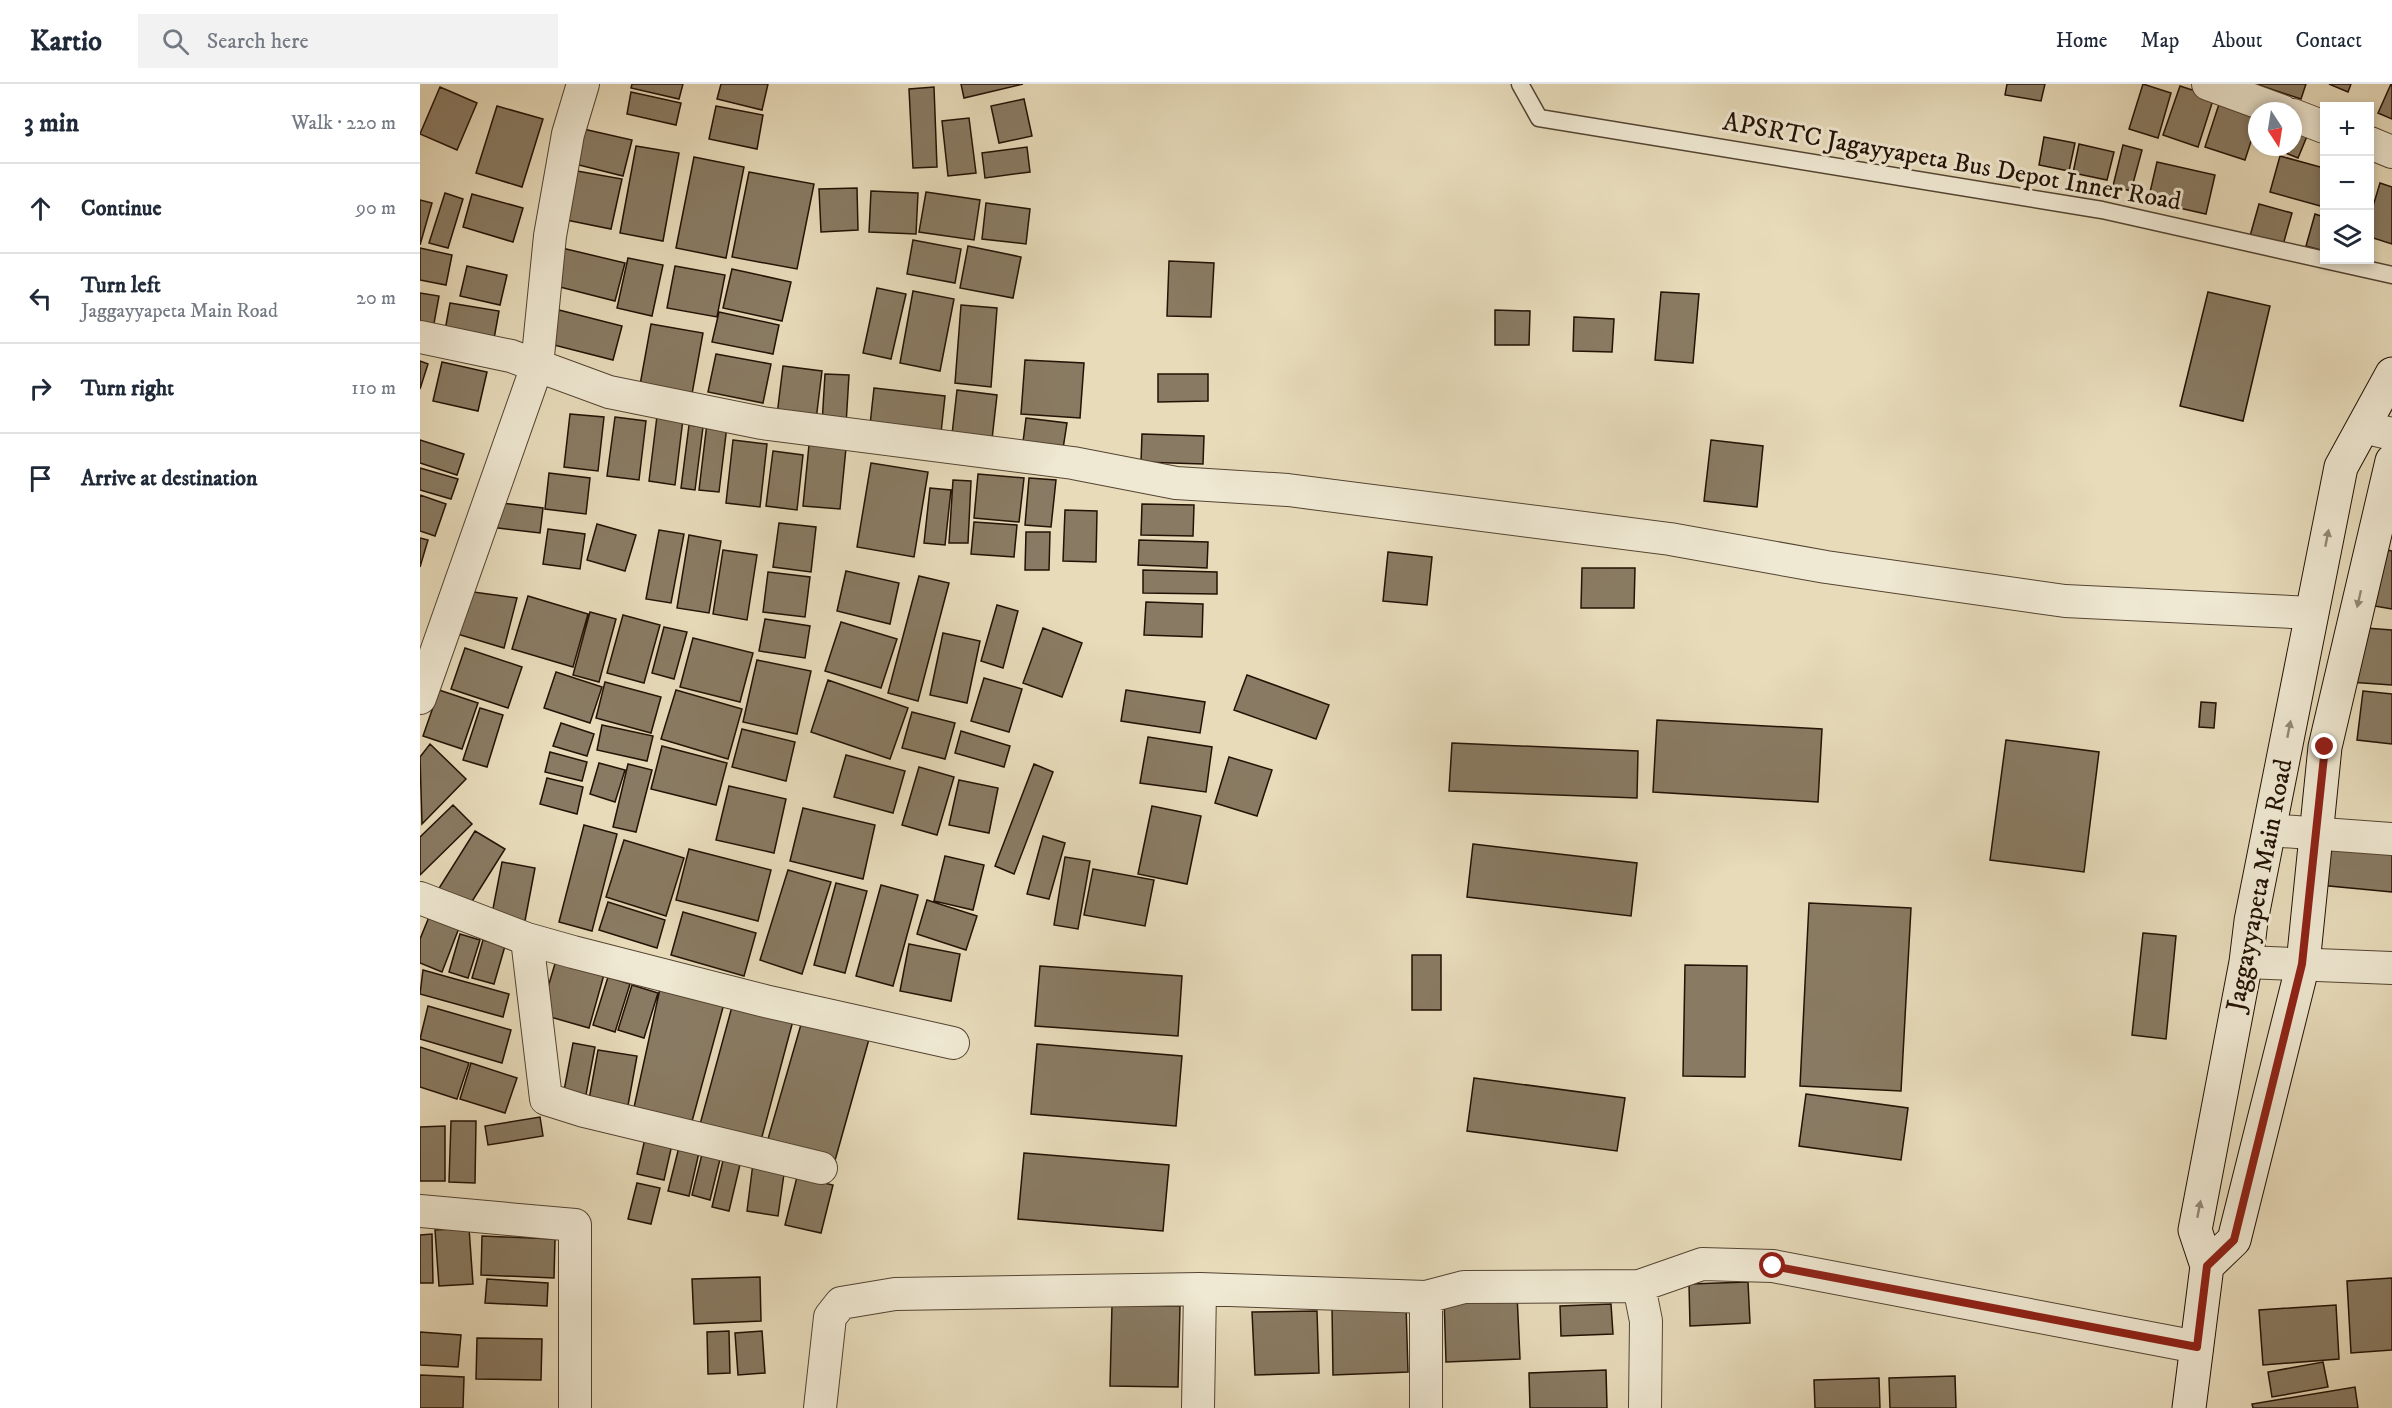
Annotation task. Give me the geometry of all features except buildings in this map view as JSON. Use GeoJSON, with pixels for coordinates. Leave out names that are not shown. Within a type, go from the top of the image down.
{"type":"FeatureCollection","features":[{"type":"Feature","properties":{"kind":"main road","name":"Jaggayyapeta Main Road"},"geometry":{"type":"LineString","coordinates":[[2189,1408],[2207,1266],[2195,1230],[2246,962],[2251,921],[2342,466],[2377,430],[2392,374]]}},
{"type":"Feature","properties":{"kind":"main road"},"geometry":{"type":"LineString","coordinates":[[2207,1266],[2234,1240],[2302,964],[2325,747],[2392,461]]}},
{"type":"Feature","properties":{"kind":"street"},"geometry":{"type":"LineString","coordinates":[[420,698],[537,366],[550,236],[568,134],[583,84]]}},
{"type":"Feature","properties":{"kind":"street"},"geometry":{"type":"LineString","coordinates":[[2208,84],[2257,102]]}},
{"type":"Feature","properties":{"kind":"street"},"geometry":{"type":"LineString","coordinates":[[2302,118],[2320,125]]}},
{"type":"Feature","properties":{"kind":"street"},"geometry":{"type":"LineString","coordinates":[[2374,145],[2392,152]]}},
{"type":"Feature","properties":{"kind":"street"},"geometry":{"type":"LineString","coordinates":[[420,337],[511,356],[609,392],[762,423],[1073,462],[1176,483],[1288,490],[1670,538],[1826,567],[2065,601],[2312,613]]}},
{"type":"Feature","properties":{"kind":"street"},"geometry":{"type":"LineString","coordinates":[[2269,830],[2392,839]]}},
{"type":"Feature","properties":{"kind":"street"},"geometry":{"type":"LineString","coordinates":[[420,898],[527,939],[765,1001],[953,1043]]}},
{"type":"Feature","properties":{"kind":"street"},"geometry":{"type":"LineString","coordinates":[[527,939],[546,1099],[584,1111],[821,1168]]}},
{"type":"Feature","properties":{"kind":"street"},"geometry":{"type":"LineString","coordinates":[[2246,962],[2392,968]]}},
{"type":"Feature","properties":{"kind":"street"},"geometry":{"type":"LineString","coordinates":[[420,1211],[575,1225],[576,1408]]}},
{"type":"Feature","properties":{"kind":"street"},"geometry":{"type":"LineString","coordinates":[[820,1408],[830,1317],[841,1303],[896,1294],[1200,1289],[1426,1297],[1464,1287],[1639,1286],[1702,1264],[1773,1266],[2197,1347]]}},
{"type":"Feature","properties":{"kind":"street"},"geometry":{"type":"LineString","coordinates":[[1639,1286],[1646,1321],[1645,1408]]}},
{"type":"Feature","properties":{"kind":"street"},"geometry":{"type":"LineString","coordinates":[[1198,1408],[1200,1289]]}},
{"type":"Feature","properties":{"kind":"street"},"geometry":{"type":"LineString","coordinates":[[1425,1408],[1426,1297]]}},
{"type":"Feature","properties":{"kind":"lane","name":"APSRTC Jagayyapeta Bus Depot Inner Road"},"geometry":{"type":"LineString","coordinates":[[1520,84],[1539,118],[2102,210],[2392,275]]}},
{"type":"Feature","properties":{"kind":"route"},"geometry":{"type":"LineString","coordinates":[[1773,1266],[2197,1347],[2207,1266],[2234,1240],[2302,964],[2325,747]]}}]}
